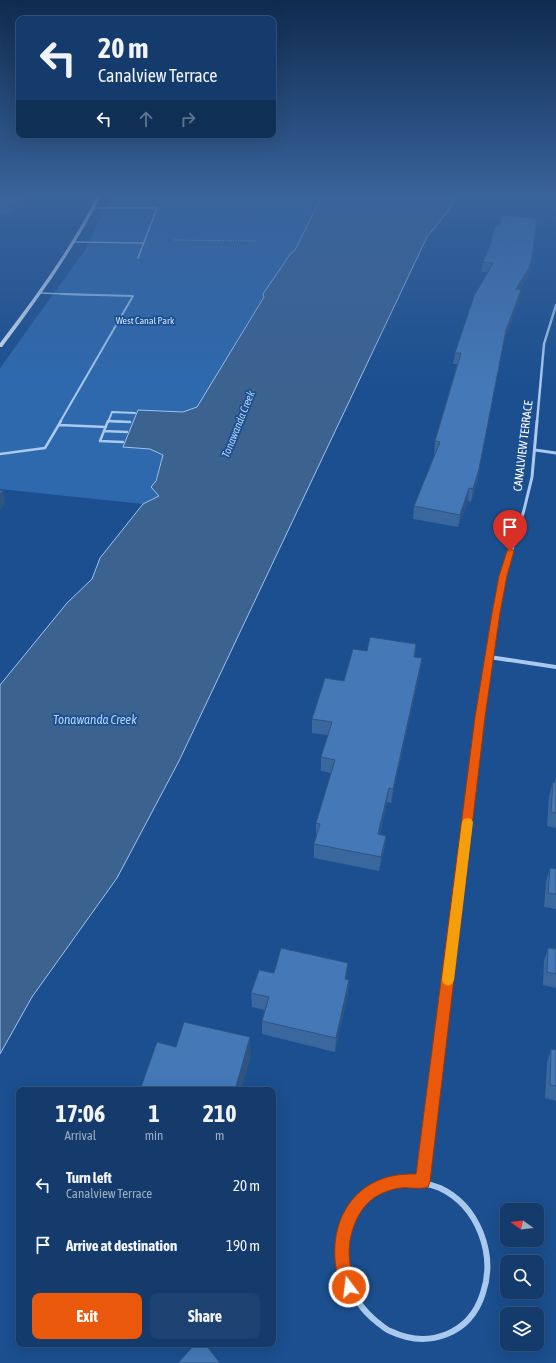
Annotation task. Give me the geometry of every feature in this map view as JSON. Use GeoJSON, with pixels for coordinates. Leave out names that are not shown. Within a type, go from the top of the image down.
{"type":"FeatureCollection","features":[{"type":"Feature","properties":{"kind":"street"},"geometry":{"type":"LineString","coordinates":[[0,346],[40,293],[64,258]]}},
{"type":"Feature","properties":{"kind":"street","name":"CANALVIEW TERRACE"},"geometry":{"type":"LineString","coordinates":[[423,1182],[489,657],[503,576],[528,496],[535,450],[544,346],[556,305]]}},
{"type":"Feature","properties":{"kind":"street"},"geometry":{"type":"LineString","coordinates":[[535,450],[556,452]]}},
{"type":"Feature","properties":{"kind":"street"},"geometry":{"type":"LineString","coordinates":[[489,657],[556,667]]}},
{"type":"Feature","properties":{"kind":"street"},"geometry":{"type":"LineString","coordinates":[[391,1182],[423,1182],[446,1191],[465,1208],[480,1230],[488,1257],[487,1284],[478,1309],[460,1328],[449,1334],[424,1340],[411,1339],[385,1329],[364,1311],[355,1300],[349,1287],[342,1262],[344,1232],[350,1216],[363,1198],[371,1191],[391,1182]]}},
{"type":"Feature","properties":{"kind":"lane"},"geometry":{"type":"LineString","coordinates":[[0,454],[45,448],[133,296],[40,293]]}},
{"type":"Feature","properties":{"kind":"lane"},"geometry":{"type":"LineString","coordinates":[[123,442],[100,441],[112,412],[135,413]]}},
{"type":"Feature","properties":{"kind":"lane"},"geometry":{"type":"LineString","coordinates":[[109,422],[130,422]]}},
{"type":"Feature","properties":{"kind":"lane"},"geometry":{"type":"LineString","coordinates":[[59,425],[106,427]]}},
{"type":"Feature","properties":{"kind":"lane"},"geometry":{"type":"LineString","coordinates":[[104,431],[127,432]]}},
{"type":"Feature","properties":{"kind":"green space","name":"West Canal Park"},"geometry":{"type":"Polygon","coordinates":[[[80,258],[288,258],[197,408],[183,412],[138,410],[123,447],[150,449],[163,455],[155,481],[159,496],[143,504],[0,489],[0,368],[80,258]]]}},
{"type":"Feature","properties":{"kind":"water","name":"Tonawanda Creek"},"geometry":{"type":"Polygon","coordinates":[[[288,258],[417,258],[179,761],[117,878],[32,997],[0,1054],[0,685],[67,603],[92,579],[100,558],[143,504],[159,496],[151,487],[156,481],[163,455],[150,449],[123,447],[138,410],[183,412],[197,407],[264,297],[263,294],[288,258]]]}},
{"type":"Feature","properties":{"kind":"building"},"geometry":{"type":"Polygon","coordinates":[[[485,258],[532,258],[529,268],[516,289],[521,290],[506,330],[479,469],[473,489],[469,488],[460,515],[414,506],[440,442],[435,441],[461,353],[455,353],[474,296],[493,263],[483,262],[485,258]]]}},
{"type":"Feature","properties":{"kind":"building"},"geometry":{"type":"Polygon","coordinates":[[[370,637],[416,644],[414,657],[422,658],[393,789],[389,788],[378,834],[386,836],[381,857],[314,844],[320,824],[316,823],[335,760],[321,757],[332,722],[312,719],[325,678],[344,681],[353,649],[367,651],[370,637]]]}},
{"type":"Feature","properties":{"kind":"building"},"geometry":{"type":"Polygon","coordinates":[[[553,782],[556,783],[556,813],[551,812],[553,782]]]}},
{"type":"Feature","properties":{"kind":"building"},"geometry":{"type":"Polygon","coordinates":[[[550,868],[556,869],[556,894],[548,893],[550,868]]]}},
{"type":"Feature","properties":{"kind":"building"},"geometry":{"type":"Polygon","coordinates":[[[281,948],[348,963],[345,979],[349,980],[336,1038],[262,1021],[269,997],[251,993],[259,970],[274,973],[281,948]]]}},
{"type":"Feature","properties":{"kind":"building"},"geometry":{"type":"Polygon","coordinates":[[[548,948],[556,949],[556,974],[547,972],[548,948]]]}},
{"type":"Feature","properties":{"kind":"building"},"geometry":{"type":"Polygon","coordinates":[[[184,1022],[250,1037],[236,1087],[141,1087],[157,1042],[176,1047],[184,1022]]]}},
{"type":"Feature","properties":{"kind":"building"},"geometry":{"type":"Polygon","coordinates":[[[551,1049],[556,1050],[556,1086],[550,1085],[551,1049]]]}},
{"type":"Feature","properties":{"kind":"building"},"geometry":{"type":"Polygon","coordinates":[[[192,1347],[207,1347],[220,1363],[178,1363],[192,1347]]]}},
{"type":"Feature","properties":{"kind":"slow traffic"},"geometry":{"type":"LineString","coordinates":[[448,980],[468,822]]}},
{"type":"Feature","properties":{"kind":"route"},"geometry":{"type":"LineString","coordinates":[[349,1287],[342,1262],[343,1238],[350,1216],[356,1207],[371,1191],[391,1182],[423,1182],[480,717],[496,613],[503,576],[510,551]]}}]}
